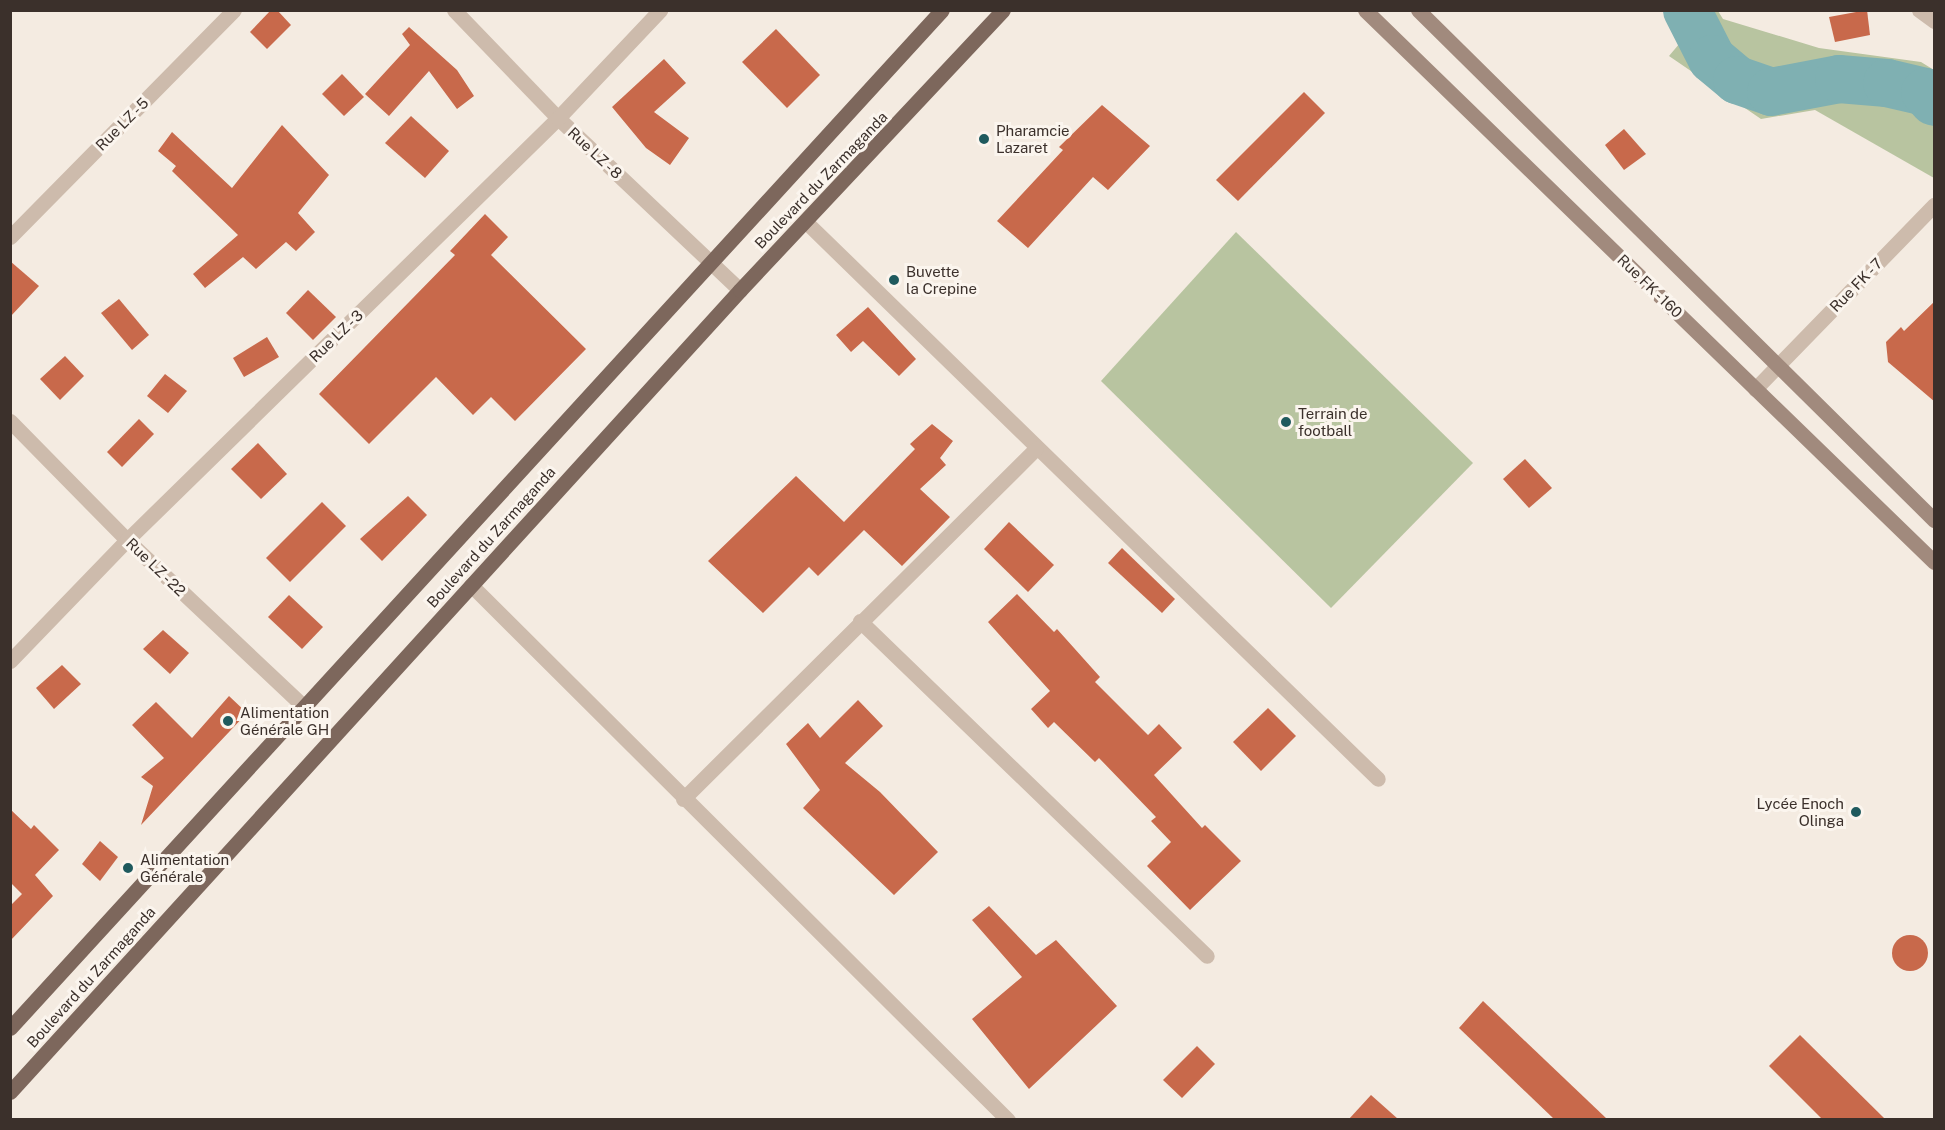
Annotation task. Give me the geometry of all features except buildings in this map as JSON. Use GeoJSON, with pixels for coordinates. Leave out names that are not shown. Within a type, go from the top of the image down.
{"type":"FeatureCollection","features":[{"type":"Feature","properties":{"kind":"main road","name":"Boulevard du Zarmaganda"},"geometry":{"type":"LineString","coordinates":[[10,1029],[942,10]]}},
{"type":"Feature","properties":{"kind":"main road","name":"Boulevard du Zarmaganda"},"geometry":{"type":"LineString","coordinates":[[10,1092],[740,290],[1003,10]]}},
{"type":"Feature","properties":{"kind":"main road","name":"Rue FK - 160"},"geometry":{"type":"LineString","coordinates":[[1365,10],[1935,562]]}},
{"type":"Feature","properties":{"kind":"main road"},"geometry":{"type":"LineString","coordinates":[[1418,10],[1935,519]]}},
{"type":"Feature","properties":{"kind":"street","name":"Rue LZ - 5"},"geometry":{"type":"LineString","coordinates":[[10,237],[234,10]]}},
{"type":"Feature","properties":{"kind":"street","name":"Rue LZ - 8"},"geometry":{"type":"LineString","coordinates":[[454,10],[558,118],[740,290]]}},
{"type":"Feature","properties":{"kind":"street","name":"Rue LZ - 3"},"geometry":{"type":"LineString","coordinates":[[10,661],[127,540],[558,118],[660,10]]}},
{"type":"Feature","properties":{"kind":"street"},"geometry":{"type":"LineString","coordinates":[[1919,10],[1935,21]]}},
{"type":"Feature","properties":{"kind":"street","name":"Rue FK - 7"},"geometry":{"type":"LineString","coordinates":[[1755,389],[1935,205]]}},
{"type":"Feature","properties":{"kind":"street"},"geometry":{"type":"LineString","coordinates":[[806,222],[1036,449],[1378,779]]}},
{"type":"Feature","properties":{"kind":"street","name":"Rue LZ - 22"},"geometry":{"type":"LineString","coordinates":[[10,421],[127,540],[305,708]]}},
{"type":"Feature","properties":{"kind":"street"},"geometry":{"type":"LineString","coordinates":[[682,799],[1036,449]]}},
{"type":"Feature","properties":{"kind":"street"},"geometry":{"type":"LineString","coordinates":[[471,585],[682,799],[1008,1119]]}},
{"type":"Feature","properties":{"kind":"street"},"geometry":{"type":"LineString","coordinates":[[860,621],[1207,956]]}},
{"type":"Feature","properties":{"kind":"green space"},"geometry":{"type":"Polygon","coordinates":[[[1696,11],[1718,11],[1723,19],[1819,48],[1921,62],[1934,70],[1934,178],[1815,110],[1761,119],[1669,56],[1701,18],[1696,11]]]}},
{"type":"Feature","properties":{"kind":"green space","name":"Terrain de football"},"geometry":{"type":"Polygon","coordinates":[[[1236,232],[1473,463],[1331,608],[1101,381],[1236,232]]]}},
{"type":"Feature","properties":{"kind":"waterway"},"geometry":{"type":"LineString","coordinates":[[1687,10],[1712,59],[1737,80],[1771,92],[1839,79],[1887,83],[1925,92],[1934,102]]}},
{"type":"Feature","properties":{"kind":"place","name":"Pharamcie Lazaret"},"geometry":{"type":"Point","coordinates":[984,139]}},
{"type":"Feature","properties":{"kind":"place","name":"Buvette la Crepine"},"geometry":{"type":"Point","coordinates":[894,280]}},
{"type":"Feature","properties":{"kind":"place","name":"Terrain de football"},"geometry":{"type":"Point","coordinates":[1286,422]}},
{"type":"Feature","properties":{"kind":"place","name":"Alimentation Générale GH"},"geometry":{"type":"Point","coordinates":[228,721]}},
{"type":"Feature","properties":{"kind":"place","name":"Lycée Enoch Olinga"},"geometry":{"type":"Point","coordinates":[1856,812]}},
{"type":"Feature","properties":{"kind":"place","name":"Alimentation Générale"},"geometry":{"type":"Point","coordinates":[128,868]}}]}
